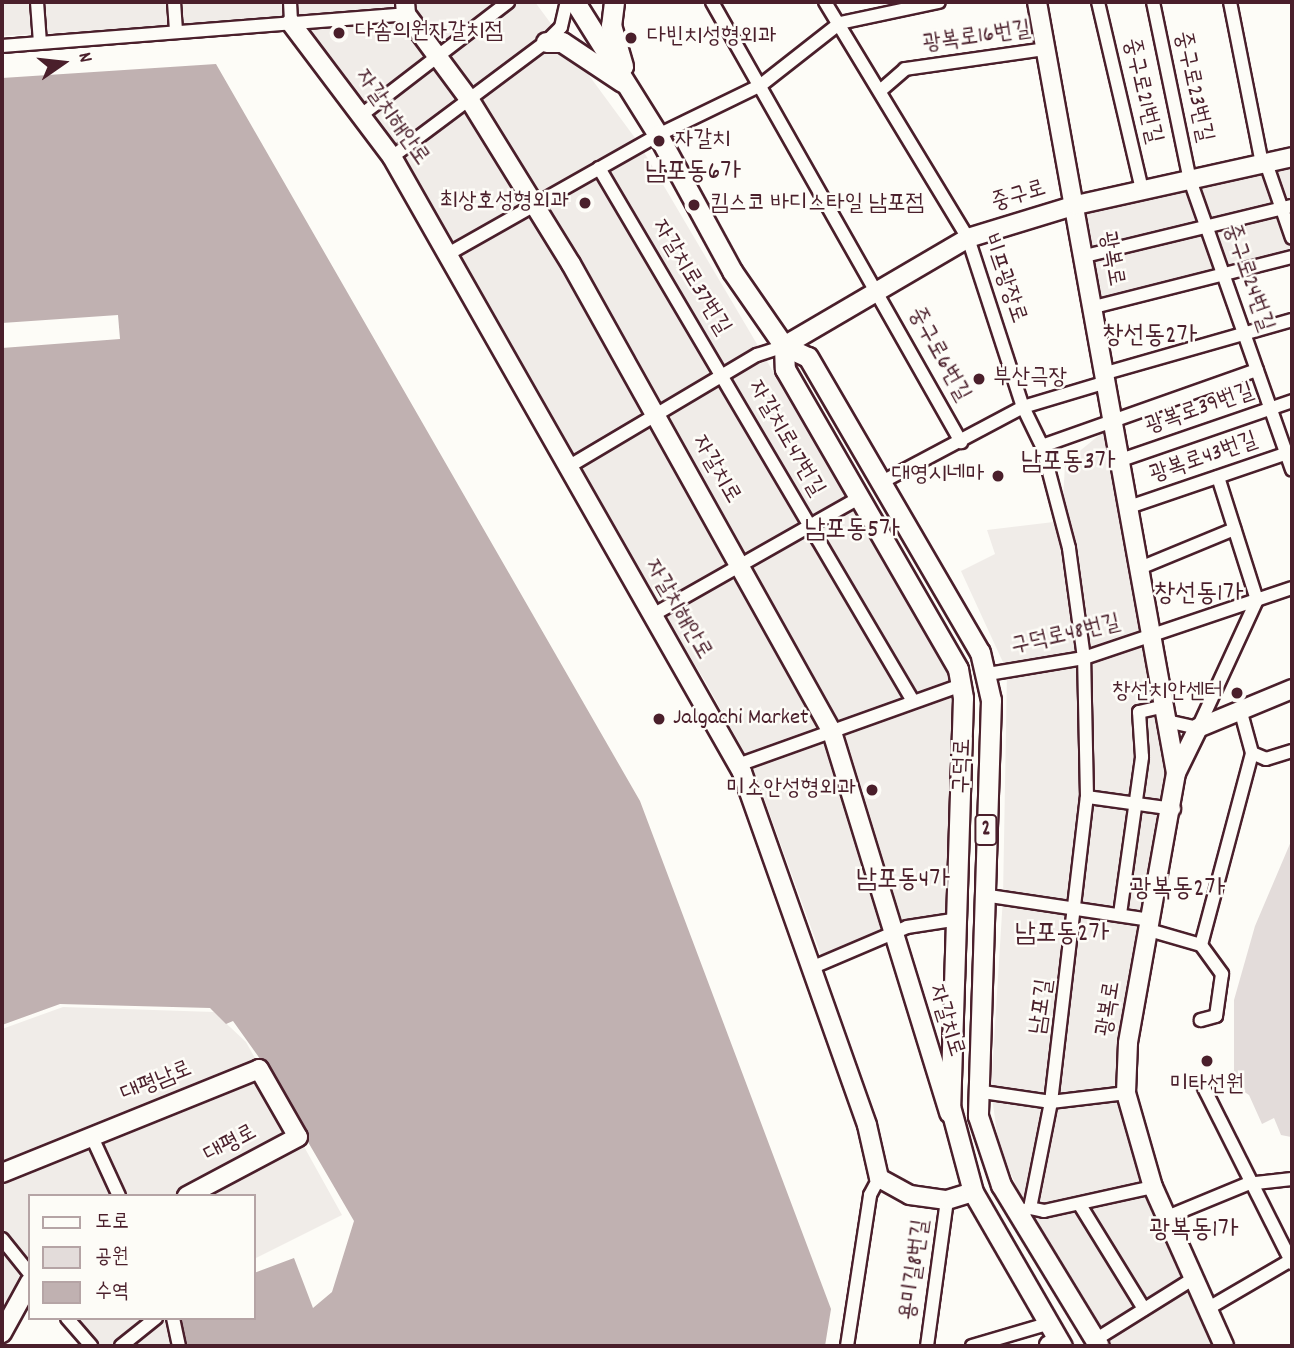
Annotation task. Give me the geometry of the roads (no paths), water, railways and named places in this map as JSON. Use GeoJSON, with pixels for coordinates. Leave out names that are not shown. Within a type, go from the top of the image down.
{"type":"FeatureCollection","features":[{"type":"Feature","properties":{"kind":"main road","name":"구덕로"},"geometry":{"type":"LineString","coordinates":[[575,2],[658,135],[732,271],[784,346],[808,357],[884,481],[988,674],[976,1091],[985,1149],[1024,1211],[1097,1343]]}},
{"type":"Feature","properties":{"kind":"main road"},"geometry":{"type":"LineString","coordinates":[[614,2],[611,25],[628,87]]}},
{"type":"Feature","properties":{"kind":"main road","name":"광복로"},"geometry":{"type":"LineString","coordinates":[[1037,2],[1076,205],[1176,772],[1174,809],[1150,925],[1126,1093],[1153,1187],[1191,1280],[1224,1346]]}},
{"type":"Feature","properties":{"kind":"main road","name":"자갈치로"},"geometry":{"type":"LineString","coordinates":[[406,8],[468,99],[534,204],[741,565],[832,732],[952,1120]]}},
{"type":"Feature","properties":{"kind":"main road","name":"자갈치해안로"},"geometry":{"type":"LineString","coordinates":[[291,23],[392,157],[738,765],[811,968],[878,1178]]}},
{"type":"Feature","properties":{"kind":"main road"},"geometry":{"type":"LineString","coordinates":[[546,41],[562,42],[628,87]]}},
{"type":"Feature","properties":{"kind":"main road","name":"중구로"},"geometry":{"type":"LineString","coordinates":[[784,346],[968,238],[1076,205],[1292,157]]}},
{"type":"Feature","properties":{"kind":"main road","name":"구덕로"},"geometry":{"type":"LineString","coordinates":[[784,346],[785,369],[947,646],[962,685],[952,920],[952,1120],[973,1192],[1047,1324]]}},
{"type":"Feature","properties":{"kind":"main road"},"geometry":{"type":"LineString","coordinates":[[1176,772],[1198,728],[1292,689]]}},
{"type":"Feature","properties":{"kind":"main road","name":"대평남로"},"geometry":{"type":"LineString","coordinates":[[2,1173],[259,1069],[298,1137]]}},
{"type":"Feature","properties":{"kind":"main road","name":"대평로"},"geometry":{"type":"LineString","coordinates":[[191,1194],[298,1137]]}},
{"type":"Feature","properties":{"kind":"main road"},"geometry":{"type":"LineString","coordinates":[[878,1178],[910,1195],[947,1200],[973,1192]]}},
{"type":"Feature","properties":{"kind":"main road"},"geometry":{"type":"LineString","coordinates":[[2,1333],[28,1286]]}},
{"type":"Feature","properties":{"kind":"main road"},"geometry":{"type":"LineString","coordinates":[[1047,1324],[1054,1346]]}},
{"type":"Feature","properties":{"kind":"street"},"geometry":{"type":"LineString","coordinates":[[37,2],[40,43]]}},
{"type":"Feature","properties":{"kind":"street"},"geometry":{"type":"LineString","coordinates":[[174,2],[176,32]]}},
{"type":"Feature","properties":{"kind":"street"},"geometry":{"type":"LineString","coordinates":[[290,2],[291,23]]}},
{"type":"Feature","properties":{"kind":"street"},"geometry":{"type":"LineString","coordinates":[[360,116],[508,2]]}},
{"type":"Feature","properties":{"kind":"street"},"geometry":{"type":"LineString","coordinates":[[392,157],[546,41],[561,27],[567,2]]}},
{"type":"Feature","properties":{"kind":"street","name":"중구로6번길"},"geometry":{"type":"LineString","coordinates":[[712,2],[878,289],[961,442]]}},
{"type":"Feature","properties":{"kind":"street","name":"비프광장로"},"geometry":{"type":"LineString","coordinates":[[825,2],[968,238],[1023,407]]}},
{"type":"Feature","properties":{"kind":"street"},"geometry":{"type":"LineString","coordinates":[[448,254],[658,135],[761,85],[840,23],[934,2]]}},
{"type":"Feature","properties":{"kind":"street","name":"중구로21번길"},"geometry":{"type":"LineString","coordinates":[[1098,2],[1142,190]]}},
{"type":"Feature","properties":{"kind":"street","name":"중구로23번길"},"geometry":{"type":"LineString","coordinates":[[1153,2],[1190,180]]}},
{"type":"Feature","properties":{"kind":"street"},"geometry":{"type":"LineString","coordinates":[[1230,2],[1264,164],[1287,208],[1292,238]]}},
{"type":"Feature","properties":{"kind":"street"},"geometry":{"type":"LineString","coordinates":[[2,46],[291,23],[406,8]]}},
{"type":"Feature","properties":{"kind":"street","name":"광복로16번길"},"geometry":{"type":"LineString","coordinates":[[880,91],[905,69],[1046,49]]}},
{"type":"Feature","properties":{"kind":"street","name":"자갈치로37번길"},"geometry":{"type":"LineString","coordinates":[[599,168],[723,374]]}},
{"type":"Feature","properties":{"kind":"street","name":"중구로24번길"},"geometry":{"type":"LineString","coordinates":[[1190,180],[1270,408],[1289,452],[1292,470]]}},
{"type":"Feature","properties":{"kind":"street"},"geometry":{"type":"LineString","coordinates":[[1085,256],[1287,208]]}},
{"type":"Feature","properties":{"kind":"street"},"geometry":{"type":"LineString","coordinates":[[1094,307],[1292,257]]}},
{"type":"Feature","properties":{"kind":"street"},"geometry":{"type":"LineString","coordinates":[[884,481],[1023,407],[1107,377],[1292,320]]}},
{"type":"Feature","properties":{"kind":"street"},"geometry":{"type":"LineString","coordinates":[[568,467],[723,374],[784,346]]}},
{"type":"Feature","properties":{"kind":"street"},"geometry":{"type":"LineString","coordinates":[[1042,446],[1114,423],[1257,369]]}},
{"type":"Feature","properties":{"kind":"street","name":"자갈치로47번길"},"geometry":{"type":"LineString","coordinates":[[723,374],[811,526]]}},
{"type":"Feature","properties":{"kind":"street","name":"광복로39번길"},"geometry":{"type":"LineString","coordinates":[[1121,460],[1292,401]]}},
{"type":"Feature","properties":{"kind":"street","name":"남포길"},"geometry":{"type":"LineString","coordinates":[[1023,407],[1042,446],[1069,548],[1084,658],[1087,797],[1078,908],[1051,1102],[1024,1211]]}},
{"type":"Feature","properties":{"kind":"street","name":"광복로43번길"},"geometry":{"type":"LineString","coordinates":[[1129,507],[1289,452]]}},
{"type":"Feature","properties":{"kind":"street"},"geometry":{"type":"LineString","coordinates":[[1120,914],[1133,803],[1142,757],[1139,712],[1166,713],[1198,728],[1257,600],[1218,477]]}},
{"type":"Feature","properties":{"kind":"street","name":"자갈치로47번길"},"geometry":{"type":"LineString","coordinates":[[651,616],[859,498]]}},
{"type":"Feature","properties":{"kind":"street"},"geometry":{"type":"LineString","coordinates":[[811,526],[913,701]]}},
{"type":"Feature","properties":{"kind":"street"},"geometry":{"type":"LineString","coordinates":[[1140,568],[1234,529]]}},
{"type":"Feature","properties":{"kind":"street","name":"구덕로48번길"},"geometry":{"type":"LineString","coordinates":[[988,674],[1084,658],[1292,588]]}},
{"type":"Feature","properties":{"kind":"street"},"geometry":{"type":"LineString","coordinates":[[738,765],[962,685]]}},
{"type":"Feature","properties":{"kind":"street"},"geometry":{"type":"LineString","coordinates":[[1201,945],[1252,753],[1240,709]]}},
{"type":"Feature","properties":{"kind":"street"},"geometry":{"type":"LineString","coordinates":[[1252,753],[1266,759],[1292,751]]}},
{"type":"Feature","properties":{"kind":"street"},"geometry":{"type":"LineString","coordinates":[[1087,797],[1174,809]]}},
{"type":"Feature","properties":{"kind":"street"},"geometry":{"type":"LineString","coordinates":[[983,895],[1120,914],[1201,945],[1222,974],[1216,1016],[1201,1020]]}},
{"type":"Feature","properties":{"kind":"street"},"geometry":{"type":"LineString","coordinates":[[811,968],[894,934],[952,920]]}},
{"type":"Feature","properties":{"kind":"street"},"geometry":{"type":"LineString","coordinates":[[1204,1088],[1247,1184],[1292,1261],[1207,1309]]}},
{"type":"Feature","properties":{"kind":"street"},"geometry":{"type":"LineString","coordinates":[[976,1091],[1051,1102],[1126,1093]]}},
{"type":"Feature","properties":{"kind":"street"},"geometry":{"type":"LineString","coordinates":[[91,1135],[118,1194]]}},
{"type":"Feature","properties":{"kind":"street"},"geometry":{"type":"LineString","coordinates":[[847,1346],[870,1195],[878,1178]]}},
{"type":"Feature","properties":{"kind":"street"},"geometry":{"type":"LineString","coordinates":[[1167,1217],[1247,1184],[1292,1180]]}},
{"type":"Feature","properties":{"kind":"street"},"geometry":{"type":"LineString","coordinates":[[1024,1211],[1080,1205],[1153,1187]]}},
{"type":"Feature","properties":{"kind":"street","name":"용미길8번길"},"geometry":{"type":"LineString","coordinates":[[927,1346],[947,1200]]}},
{"type":"Feature","properties":{"kind":"street"},"geometry":{"type":"LineString","coordinates":[[1080,1205],[1144,1309]]}},
{"type":"Feature","properties":{"kind":"street"},"geometry":{"type":"LineString","coordinates":[[2,1239],[28,1272]]}},
{"type":"Feature","properties":{"kind":"street"},"geometry":{"type":"LineString","coordinates":[[1097,1343],[1191,1280]]}},
{"type":"Feature","properties":{"kind":"street"},"geometry":{"type":"LineString","coordinates":[[69,1320],[91,1346]]}},
{"type":"Feature","properties":{"kind":"street"},"geometry":{"type":"LineString","coordinates":[[121,1346],[154,1320]]}},
{"type":"Feature","properties":{"kind":"street"},"geometry":{"type":"LineString","coordinates":[[174,1320],[180,1346]]}},
{"type":"Feature","properties":{"kind":"street"},"geometry":{"type":"LineString","coordinates":[[972,1346],[1047,1324]]}},
{"type":"Feature","properties":{"kind":"water"},"geometry":{"type":"Polygon","coordinates":[[[216,64],[640,801],[831,1309],[825,1346],[186,1346],[180,1320],[256,1320],[256,1272],[294,1258],[313,1308],[332,1292],[354,1221],[258,1056],[233,1021],[226,1024],[210,1008],[60,1004],[2,1025],[2,348],[120,339],[118,315],[2,323],[2,78],[216,64]]]}},
{"type":"Feature","properties":{"kind":"place","name":"다솜의원자갈치점"},"geometry":{"type":"Point","coordinates":[339,33]}},
{"type":"Feature","properties":{"kind":"place","name":"다빈치성형외과"},"geometry":{"type":"Point","coordinates":[631,38]}},
{"type":"Feature","properties":{"kind":"place","name":"자갈치"},"geometry":{"type":"Point","coordinates":[659,141]}},
{"type":"Feature","properties":{"kind":"place","name":"최상호성형외과"},"geometry":{"type":"Point","coordinates":[585,203]}},
{"type":"Feature","properties":{"kind":"place","name":"킴스코 바디스타일 남포점"},"geometry":{"type":"Point","coordinates":[694,205]}},
{"type":"Feature","properties":{"kind":"place","name":"부산극장"},"geometry":{"type":"Point","coordinates":[979,379]}},
{"type":"Feature","properties":{"kind":"place","name":"대영시네마"},"geometry":{"type":"Point","coordinates":[998,476]}},
{"type":"Feature","properties":{"kind":"place","name":"창선치안센터"},"geometry":{"type":"Point","coordinates":[1237,693]}},
{"type":"Feature","properties":{"kind":"place","name":"Jalgachi Market"},"geometry":{"type":"Point","coordinates":[659,719]}},
{"type":"Feature","properties":{"kind":"place","name":"미소안성형외과"},"geometry":{"type":"Point","coordinates":[872,790]}},
{"type":"Feature","properties":{"kind":"place","name":"미타선원"},"geometry":{"type":"Point","coordinates":[1207,1061]}},
{"type":"Feature","properties":{"kind":"district","name":"남포동6가"},"geometry":{"type":"Point","coordinates":[693,173]}},
{"type":"Feature","properties":{"kind":"district","name":"창선동2가"},"geometry":{"type":"Point","coordinates":[1150,337]}},
{"type":"Feature","properties":{"kind":"district","name":"남포동3가"},"geometry":{"type":"Point","coordinates":[1068,463]}},
{"type":"Feature","properties":{"kind":"district","name":"남포동5가"},"geometry":{"type":"Point","coordinates":[852,531]}},
{"type":"Feature","properties":{"kind":"district","name":"창선동1가"},"geometry":{"type":"Point","coordinates":[1199,595]}},
{"type":"Feature","properties":{"kind":"district","name":"남포동4가"},"geometry":{"type":"Point","coordinates":[903,881]}},
{"type":"Feature","properties":{"kind":"district","name":"광복동2가"},"geometry":{"type":"Point","coordinates":[1178,890]}},
{"type":"Feature","properties":{"kind":"district","name":"남포동2가"},"geometry":{"type":"Point","coordinates":[1062,935]}},
{"type":"Feature","properties":{"kind":"district","name":"광복동1가"},"geometry":{"type":"Point","coordinates":[1194,1231]}}]}
